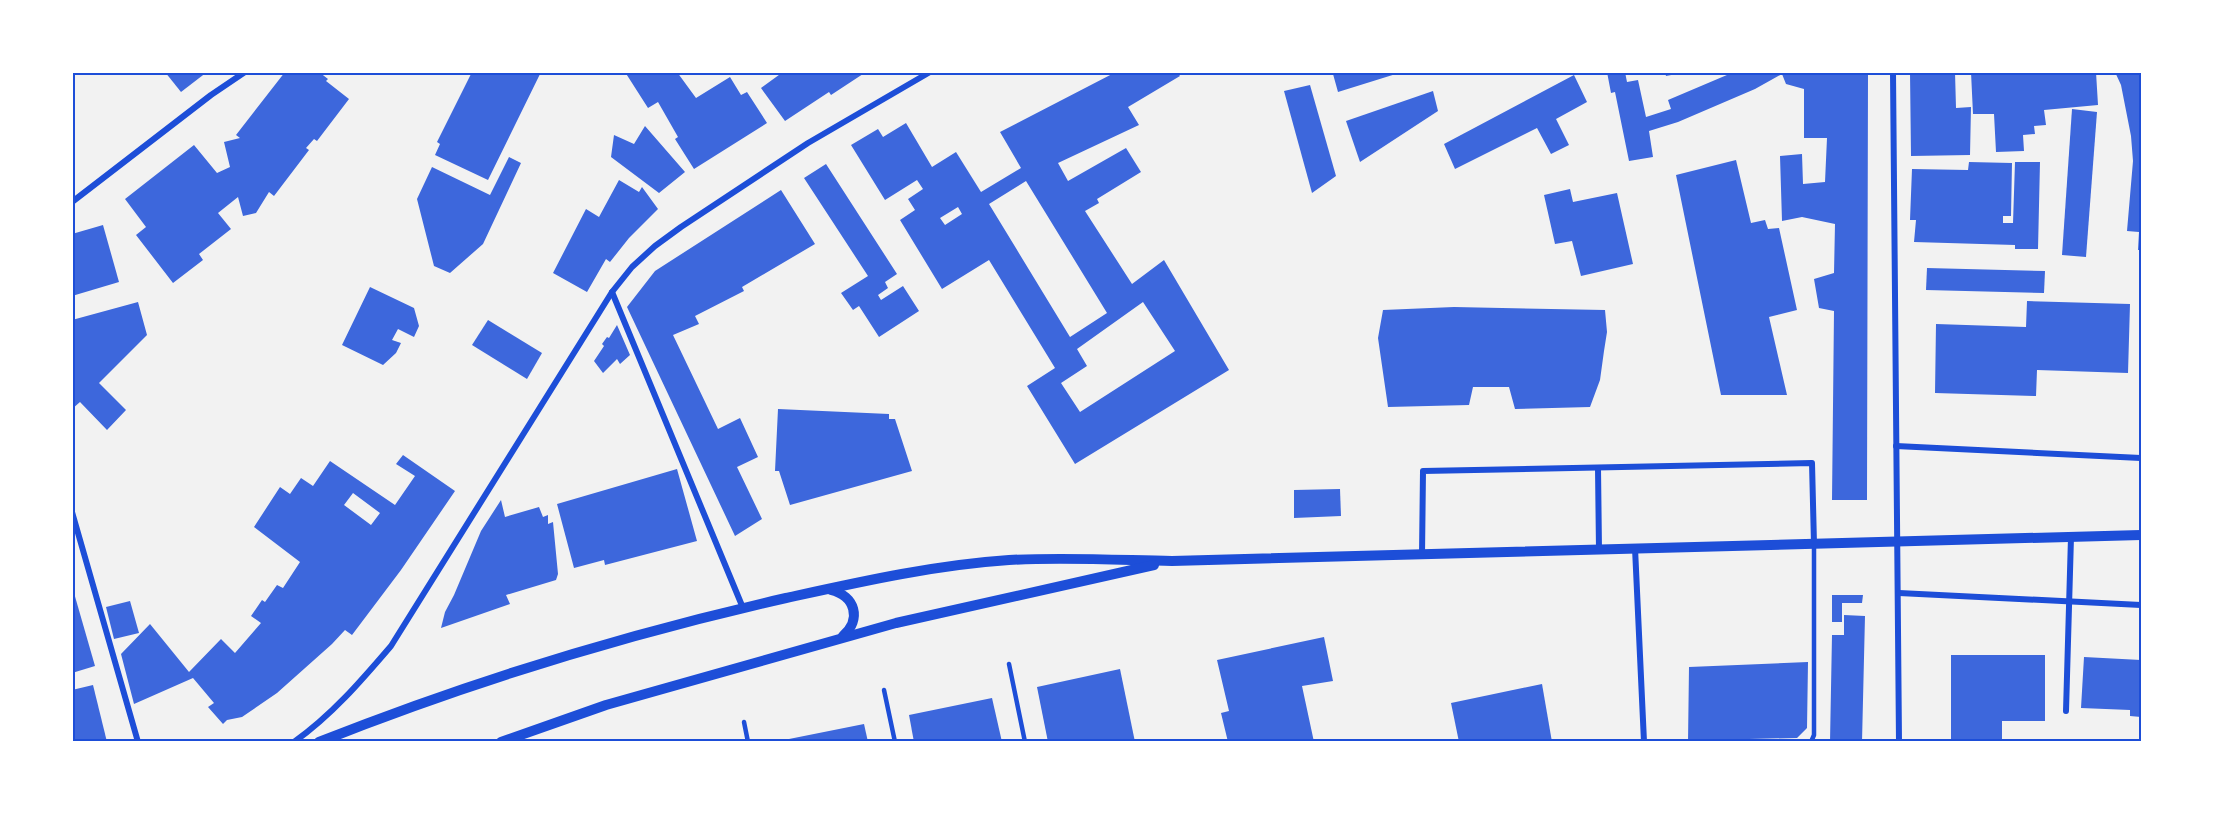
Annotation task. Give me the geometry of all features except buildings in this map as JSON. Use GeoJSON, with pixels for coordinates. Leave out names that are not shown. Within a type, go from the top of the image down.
{"type":"FeatureCollection","features":[{"type":"Feature","properties":{"kind":"street"},"geometry":{"type":"LineString","coordinates":[[72,202],[211,95],[245,72]]}},
{"type":"Feature","properties":{"kind":"street"},"geometry":{"type":"LineString","coordinates":[[294,742],[352,692],[391,646],[612,292],[632,267],[681,227],[807,143],[930,72]]}},
{"type":"Feature","properties":{"kind":"street"},"geometry":{"type":"LineString","coordinates":[[1893,72],[1899,742]]}},
{"type":"Feature","properties":{"kind":"street"},"geometry":{"type":"LineString","coordinates":[[612,292],[744,608]]}},
{"type":"Feature","properties":{"kind":"street"},"geometry":{"type":"LineString","coordinates":[[1896,446],[2141,458]]}},
{"type":"Feature","properties":{"kind":"street"},"geometry":{"type":"LineString","coordinates":[[1422,555],[1423,471],[1812,464],[1814,544]]}},
{"type":"Feature","properties":{"kind":"street"},"geometry":{"type":"LineString","coordinates":[[1598,468],[1599,550]]}},
{"type":"Feature","properties":{"kind":"street"},"geometry":{"type":"LineString","coordinates":[[72,512],[138,742]]}},
{"type":"Feature","properties":{"kind":"street"},"geometry":{"type":"LineString","coordinates":[[319,742],[374,720],[598,647],[744,608],[827,589],[943,567],[1009,560],[1172,561],[2141,535]]}},
{"type":"Feature","properties":{"kind":"street"},"geometry":{"type":"LineString","coordinates":[[2066,711],[2071,537]]}},
{"type":"Feature","properties":{"kind":"street"},"geometry":{"type":"LineString","coordinates":[[1635,548],[1644,742]]}},
{"type":"Feature","properties":{"kind":"street"},"geometry":{"type":"LineString","coordinates":[[501,742],[606,705],[896,622],[1172,561]]}},
{"type":"Feature","properties":{"kind":"street"},"geometry":{"type":"LineString","coordinates":[[827,589],[841,592],[849,599],[853,608],[854,619],[850,630],[840,638]]}},
{"type":"Feature","properties":{"kind":"street"},"geometry":{"type":"LineString","coordinates":[[1899,593],[2141,605]]}},
{"type":"Feature","properties":{"kind":"lane"},"geometry":{"type":"LineString","coordinates":[[1811,742],[1814,735],[1814,544]]}},
{"type":"Feature","properties":{"kind":"lane"},"geometry":{"type":"LineString","coordinates":[[1009,664],[1025,742]]}},
{"type":"Feature","properties":{"kind":"lane"},"geometry":{"type":"LineString","coordinates":[[884,690],[895,742]]}},
{"type":"Feature","properties":{"kind":"lane"},"geometry":{"type":"LineString","coordinates":[[744,722],[748,742]]}}]}
